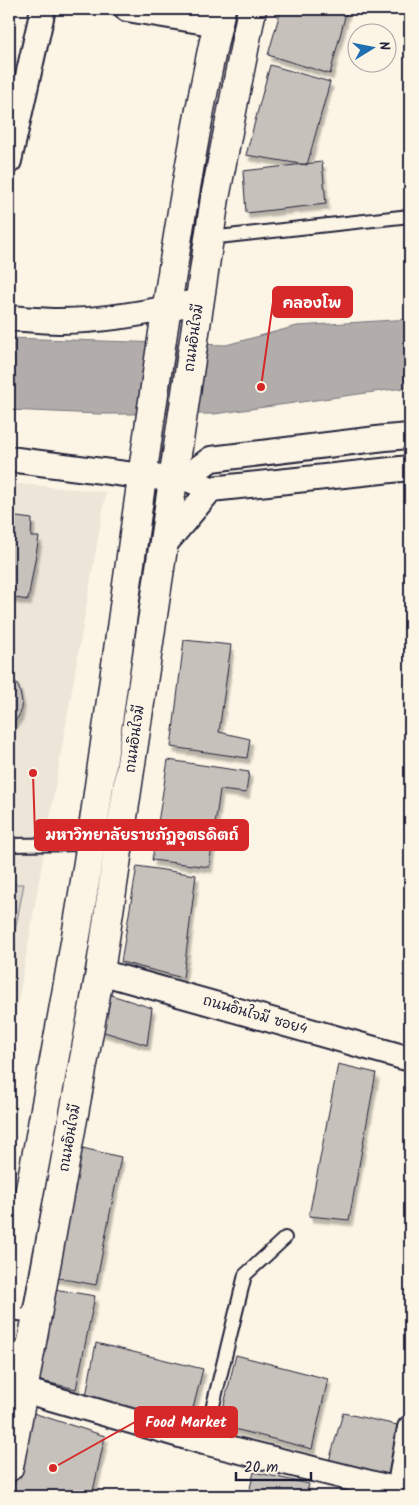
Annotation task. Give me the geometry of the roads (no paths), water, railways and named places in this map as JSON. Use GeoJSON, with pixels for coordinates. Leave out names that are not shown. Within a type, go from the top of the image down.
{"type":"FeatureCollection","features":[{"type":"Feature","properties":{"kind":"main road"},"geometry":{"type":"LineString","coordinates":[[9,1302],[56,1050],[91,844],[142,467],[185,193],[220,16],[250,20]]}},
{"type":"Feature","properties":{"kind":"main road","name":"ถนนอินใจมี"},"geometry":{"type":"LineString","coordinates":[[9,1467],[23,1390],[20,1349],[37,1316],[100,972],[164,545],[178,473],[198,310],[215,198],[250,20]]}},
{"type":"Feature","properties":{"kind":"street"},"geometry":{"type":"LineString","coordinates":[[9,161],[43,9]]}},
{"type":"Feature","properties":{"kind":"street"},"geometry":{"type":"LineString","coordinates":[[128,9],[220,16]]}},
{"type":"Feature","properties":{"kind":"street"},"geometry":{"type":"LineString","coordinates":[[9,318],[67,320],[165,315],[198,310]]}},
{"type":"Feature","properties":{"kind":"street"},"geometry":{"type":"LineString","coordinates":[[178,473],[211,459],[410,436]]}},
{"type":"Feature","properties":{"kind":"street"},"geometry":{"type":"LineString","coordinates":[[9,459],[142,467],[178,473],[211,489],[410,468]]}},
{"type":"Feature","properties":{"kind":"street"},"geometry":{"type":"LineString","coordinates":[[164,545],[211,489]]}},
{"type":"Feature","properties":{"kind":"street","name":"ถนนอินใจมี ซอย4"},"geometry":{"type":"LineString","coordinates":[[100,972],[410,1059]]}},
{"type":"Feature","properties":{"kind":"street"},"geometry":{"type":"LineString","coordinates":[[23,1390],[204,1442],[405,1492],[410,1428]]}},
{"type":"Feature","properties":{"kind":"lane"},"geometry":{"type":"LineString","coordinates":[[209,238],[410,216]]}},
{"type":"Feature","properties":{"kind":"lane"},"geometry":{"type":"LineString","coordinates":[[9,845],[91,844]]}},
{"type":"Feature","properties":{"kind":"lane"},"geometry":{"type":"LineString","coordinates":[[204,1442],[245,1275],[285,1238]]}},
{"type":"Feature","properties":{"kind":"lane"},"geometry":{"type":"LineString","coordinates":[[9,1313],[37,1316]]}},
{"type":"Feature","properties":{"kind":"place","name":"คลองโพ"},"geometry":{"type":"Point","coordinates":[261,387]}},
{"type":"Feature","properties":{"kind":"place","name":"มหาวิทยาลัยราชภัฏอุตรดิตถ์"},"geometry":{"type":"Point","coordinates":[33,773]}},
{"type":"Feature","properties":{"kind":"place","name":"Food Market"},"geometry":{"type":"Point","coordinates":[53,1468]}}]}
